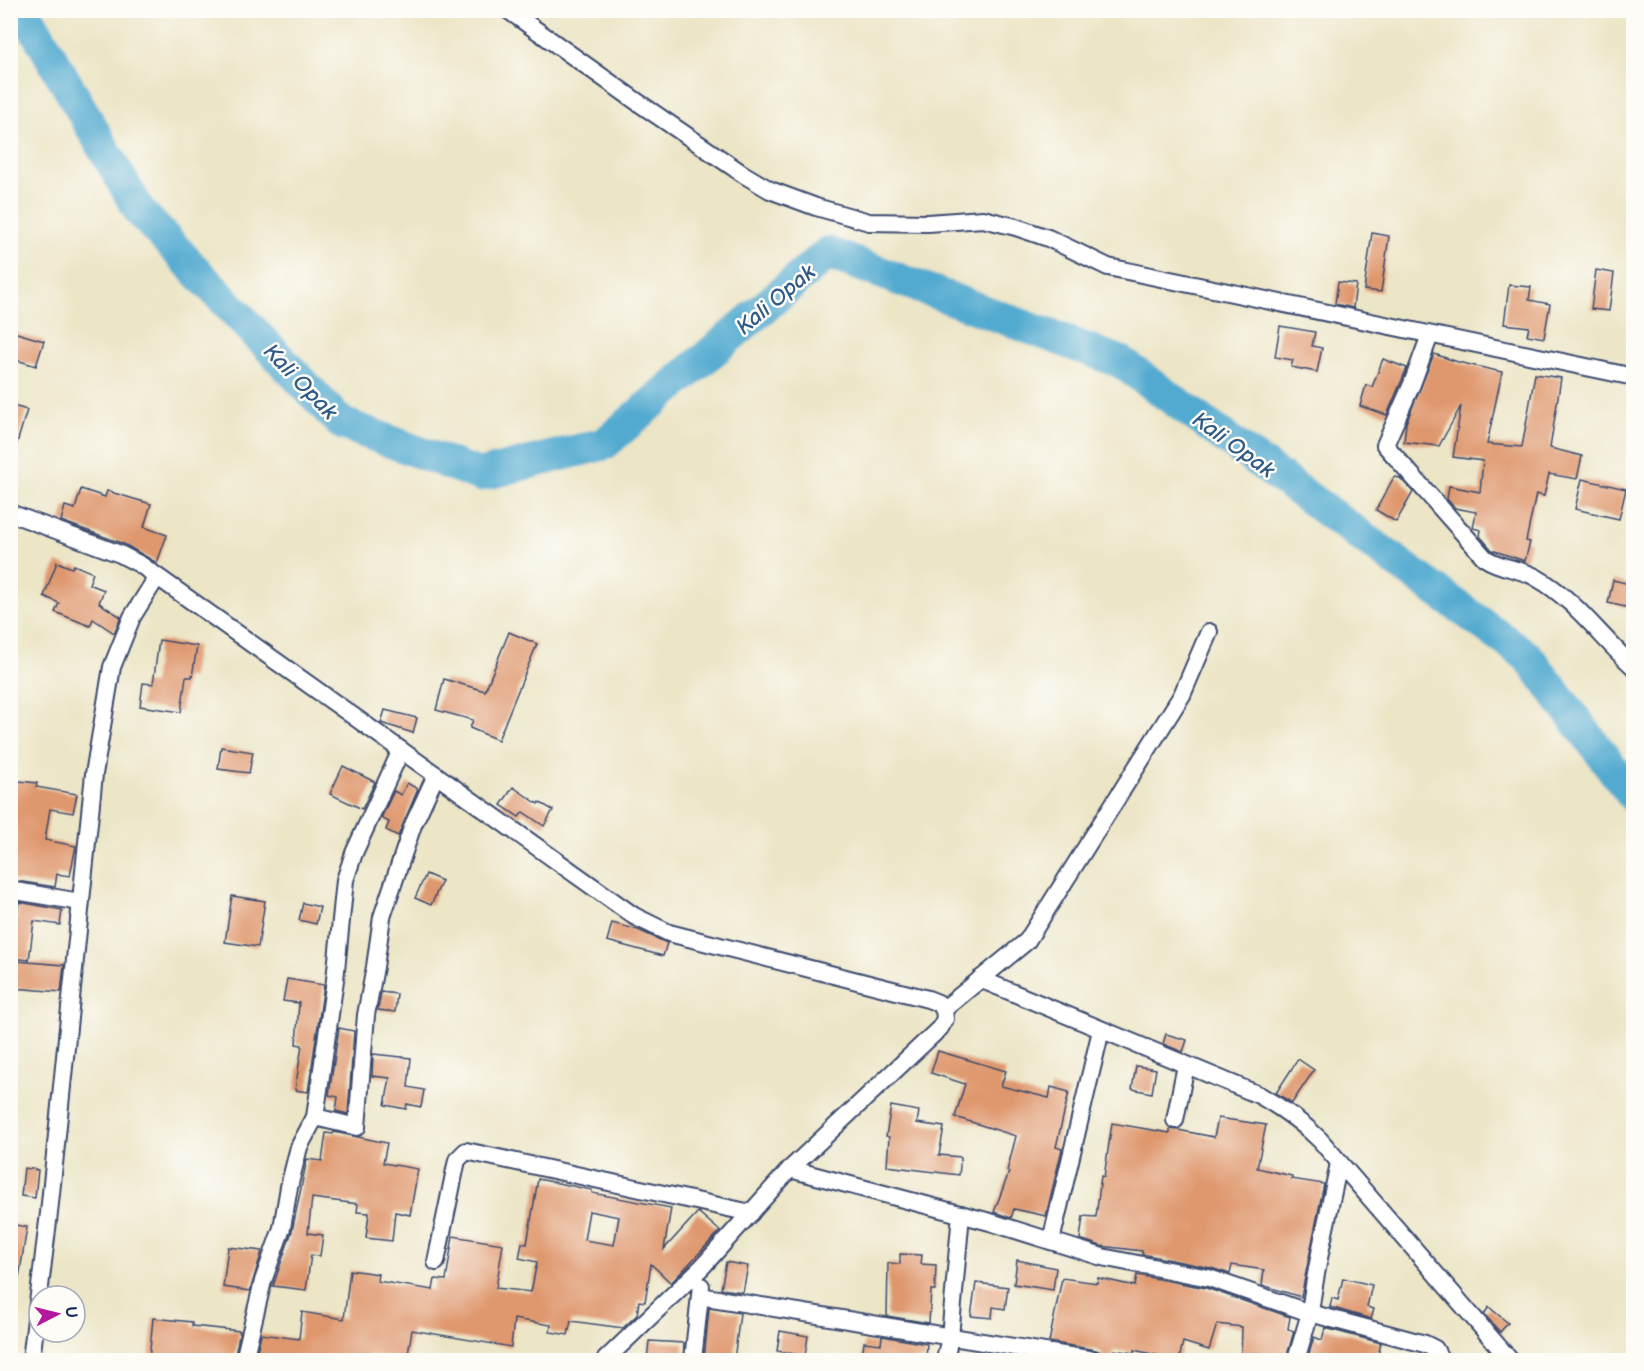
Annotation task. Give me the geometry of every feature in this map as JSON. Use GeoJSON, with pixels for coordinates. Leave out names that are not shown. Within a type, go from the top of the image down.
{"type":"FeatureCollection","features":[{"type":"Feature","properties":{"kind":"street"},"geometry":{"type":"LineString","coordinates":[[508,10],[742,174],[771,190],[816,207],[869,222],[928,223],[983,219],[1048,238],[1108,267],[1634,377]]}},
{"type":"Feature","properties":{"kind":"street"},"geometry":{"type":"LineString","coordinates":[[1430,335],[1412,384],[1385,445],[1485,558],[1493,563],[1526,572],[1547,584],[1579,609],[1634,668]]}},
{"type":"Feature","properties":{"kind":"street"},"geometry":{"type":"LineString","coordinates":[[10,513],[141,564],[634,916],[669,933],[928,999],[938,1003],[944,1009],[945,1018],[940,1028],[790,1168],[702,1267],[605,1360]]}},
{"type":"Feature","properties":{"kind":"street"},"geometry":{"type":"LineString","coordinates":[[31,1360],[49,1213],[94,774],[112,668],[132,617],[157,577]]}},
{"type":"Feature","properties":{"kind":"street"},"geometry":{"type":"LineString","coordinates":[[944,1009],[1027,941],[1182,695],[1209,632]]}},
{"type":"Feature","properties":{"kind":"street"},"geometry":{"type":"LineString","coordinates":[[243,1360],[263,1281],[282,1228],[299,1147],[315,1117],[335,980],[345,880],[354,853],[401,750]]}},
{"type":"Feature","properties":{"kind":"street"},"geometry":{"type":"LineString","coordinates":[[315,1117],[357,1127],[366,1015],[382,917],[413,825],[436,775]]}},
{"type":"Feature","properties":{"kind":"street"},"geometry":{"type":"LineString","coordinates":[[10,890],[80,902]]}},
{"type":"Feature","properties":{"kind":"street"},"geometry":{"type":"LineString","coordinates":[[980,979],[1259,1095],[1283,1108],[1302,1122],[1339,1163],[1510,1360]]}},
{"type":"Feature","properties":{"kind":"street"},"geometry":{"type":"LineString","coordinates":[[1051,1241],[1101,1030]]}},
{"type":"Feature","properties":{"kind":"street"},"geometry":{"type":"LineString","coordinates":[[1175,1120],[1186,1065]]}},
{"type":"Feature","properties":{"kind":"street"},"geometry":{"type":"LineString","coordinates":[[436,1262],[457,1160],[466,1151],[751,1213]]}},
{"type":"Feature","properties":{"kind":"street"},"geometry":{"type":"LineString","coordinates":[[1296,1360],[1310,1313],[1317,1263],[1339,1163]]}},
{"type":"Feature","properties":{"kind":"street"},"geometry":{"type":"LineString","coordinates":[[790,1168],[961,1214],[1102,1257],[1209,1278],[1310,1313],[1425,1344],[1435,1349],[1441,1360]]}},
{"type":"Feature","properties":{"kind":"street"},"geometry":{"type":"LineString","coordinates":[[945,1360],[950,1337],[961,1214]]}},
{"type":"Feature","properties":{"kind":"street"},"geometry":{"type":"LineString","coordinates":[[693,1360],[702,1267]]}},
{"type":"Feature","properties":{"kind":"street"},"geometry":{"type":"LineString","coordinates":[[700,1296],[1094,1360]]}},
{"type":"Feature","properties":{"kind":"building"},"geometry":{"type":"Polygon","coordinates":[[[1372,233],[1389,236],[1381,292],[1364,290],[1372,233]]]}},
{"type":"Feature","properties":{"kind":"building"},"geometry":{"type":"Polygon","coordinates":[[[1596,270],[1614,273],[1609,311],[1591,309],[1596,270]]]}},
{"type":"Feature","properties":{"kind":"building"},"geometry":{"type":"Polygon","coordinates":[[[1338,282],[1356,284],[1353,308],[1335,304],[1338,282]]]}},
{"type":"Feature","properties":{"kind":"building"},"geometry":{"type":"Polygon","coordinates":[[[1509,285],[1531,287],[1529,300],[1550,304],[1544,338],[1527,335],[1529,327],[1504,324],[1509,285]]]}},
{"type":"Feature","properties":{"kind":"building"},"geometry":{"type":"Polygon","coordinates":[[[1280,326],[1315,332],[1312,346],[1322,348],[1317,372],[1291,367],[1293,360],[1275,357],[1280,326]]]}},
{"type":"Feature","properties":{"kind":"building"},"geometry":{"type":"Polygon","coordinates":[[[10,331],[44,341],[36,366],[10,358],[10,331]]]}},
{"type":"Feature","properties":{"kind":"building"},"geometry":{"type":"Polygon","coordinates":[[[1434,354],[1502,372],[1487,444],[1522,447],[1535,374],[1561,378],[1550,448],[1582,456],[1577,479],[1549,474],[1544,496],[1536,494],[1526,541],[1530,542],[1525,561],[1492,550],[1480,536],[1481,530],[1473,528],[1476,512],[1455,508],[1447,499],[1449,486],[1480,492],[1483,461],[1453,457],[1461,406],[1439,446],[1404,442],[1406,423],[1434,354]]]}},
{"type":"Feature","properties":{"kind":"building"},"geometry":{"type":"Polygon","coordinates":[[[1383,359],[1407,368],[1387,415],[1360,406],[1366,385],[1372,387],[1383,359]]]}},
{"type":"Feature","properties":{"kind":"building"},"geometry":{"type":"Polygon","coordinates":[[[10,405],[27,410],[14,453],[10,453],[10,405]]]}},
{"type":"Feature","properties":{"kind":"building"},"geometry":{"type":"Polygon","coordinates":[[[1394,477],[1400,478],[1413,492],[1396,522],[1376,510],[1394,477]]]}},
{"type":"Feature","properties":{"kind":"building"},"geometry":{"type":"Polygon","coordinates":[[[1582,479],[1626,489],[1619,519],[1575,509],[1582,479]]]}},
{"type":"Feature","properties":{"kind":"building"},"geometry":{"type":"Polygon","coordinates":[[[81,489],[105,497],[107,491],[151,504],[144,527],[167,535],[157,563],[124,544],[61,521],[65,506],[75,509],[81,489]]]}},
{"type":"Feature","properties":{"kind":"building"},"geometry":{"type":"Polygon","coordinates":[[[57,562],[72,568],[74,565],[93,573],[89,584],[104,590],[99,603],[121,617],[114,633],[93,619],[90,626],[55,612],[59,603],[44,596],[57,562]]]}},
{"type":"Feature","properties":{"kind":"building"},"geometry":{"type":"Polygon","coordinates":[[[1613,580],[1634,585],[1634,609],[1608,603],[1613,580]]]}},
{"type":"Feature","properties":{"kind":"building"},"geometry":{"type":"Polygon","coordinates":[[[509,632],[537,644],[498,740],[470,728],[473,720],[436,710],[444,679],[485,691],[509,632]]]}},
{"type":"Feature","properties":{"kind":"building"},"geometry":{"type":"Polygon","coordinates":[[[159,640],[197,646],[192,677],[186,677],[181,712],[140,706],[143,683],[153,684],[159,640]]]}},
{"type":"Feature","properties":{"kind":"building"},"geometry":{"type":"Polygon","coordinates":[[[385,710],[417,718],[413,733],[381,723],[385,710]]]}},
{"type":"Feature","properties":{"kind":"building"},"geometry":{"type":"Polygon","coordinates":[[[221,747],[253,752],[249,773],[218,769],[221,747]]]}},
{"type":"Feature","properties":{"kind":"building"},"geometry":{"type":"Polygon","coordinates":[[[343,766],[375,782],[362,809],[330,794],[343,766]]]}},
{"type":"Feature","properties":{"kind":"building"},"geometry":{"type":"Polygon","coordinates":[[[10,780],[37,783],[36,787],[77,794],[73,813],[50,809],[45,840],[76,846],[70,876],[57,874],[55,887],[10,880],[10,780]]]}},
{"type":"Feature","properties":{"kind":"building"},"geometry":{"type":"Polygon","coordinates":[[[407,783],[418,789],[398,836],[386,830],[389,822],[381,818],[394,791],[401,795],[407,783]]]}},
{"type":"Feature","properties":{"kind":"building"},"geometry":{"type":"Polygon","coordinates":[[[513,787],[538,804],[539,802],[553,810],[544,826],[523,812],[519,817],[501,805],[513,787]]]}},
{"type":"Feature","properties":{"kind":"building"},"geometry":{"type":"Polygon","coordinates":[[[426,874],[442,881],[431,905],[415,898],[426,874]]]}},
{"type":"Feature","properties":{"kind":"building"},"geometry":{"type":"Polygon","coordinates":[[[232,896],[265,901],[258,947],[225,942],[232,896]]]}},
{"type":"Feature","properties":{"kind":"building"},"geometry":{"type":"Polygon","coordinates":[[[19,902],[62,910],[60,925],[34,921],[29,960],[11,958],[19,902]]]}},
{"type":"Feature","properties":{"kind":"building"},"geometry":{"type":"Polygon","coordinates":[[[303,903],[320,907],[316,924],[299,920],[303,903]]]}},
{"type":"Feature","properties":{"kind":"building"},"geometry":{"type":"Polygon","coordinates":[[[612,923],[638,930],[667,943],[663,956],[607,941],[612,923]]]}},
{"type":"Feature","properties":{"kind":"building"},"geometry":{"type":"Polygon","coordinates":[[[16,961],[64,965],[61,992],[14,988],[16,961]]]}},
{"type":"Feature","properties":{"kind":"building"},"geometry":{"type":"Polygon","coordinates":[[[287,979],[324,985],[308,1092],[295,1090],[302,1045],[296,1044],[299,1003],[283,1001],[287,979]]]}},
{"type":"Feature","properties":{"kind":"building"},"geometry":{"type":"Polygon","coordinates":[[[381,992],[397,994],[395,1012],[378,1010],[381,992]]]}},
{"type":"Feature","properties":{"kind":"building"},"geometry":{"type":"Polygon","coordinates":[[[339,1028],[354,1031],[348,1114],[336,1111],[338,1097],[329,1095],[339,1028]]]}},
{"type":"Feature","properties":{"kind":"building"},"geometry":{"type":"Polygon","coordinates":[[[1166,1034],[1187,1040],[1183,1052],[1163,1044],[1166,1034]]]}},
{"type":"Feature","properties":{"kind":"building"},"geometry":{"type":"Polygon","coordinates":[[[938,1051],[1006,1071],[1001,1086],[1049,1098],[1051,1087],[1069,1092],[1056,1147],[1062,1149],[1046,1216],[1014,1209],[1011,1218],[994,1212],[1009,1172],[1007,1171],[1016,1136],[955,1117],[965,1084],[931,1073],[938,1051]]]}},
{"type":"Feature","properties":{"kind":"building"},"geometry":{"type":"Polygon","coordinates":[[[373,1054],[411,1058],[408,1087],[424,1090],[421,1107],[407,1104],[406,1109],[385,1105],[390,1078],[372,1076],[373,1054]]]}},
{"type":"Feature","properties":{"kind":"building"},"geometry":{"type":"Polygon","coordinates":[[[1298,1059],[1314,1070],[1292,1103],[1276,1093],[1298,1059]]]}},
{"type":"Feature","properties":{"kind":"building"},"geometry":{"type":"Polygon","coordinates":[[[1136,1066],[1156,1069],[1152,1093],[1132,1089],[1136,1066]]]}},
{"type":"Feature","properties":{"kind":"building"},"geometry":{"type":"Polygon","coordinates":[[[891,1106],[919,1111],[917,1123],[944,1127],[939,1155],[961,1157],[959,1175],[887,1166],[889,1137],[886,1136],[891,1106]]]}},
{"type":"Feature","properties":{"kind":"building"},"geometry":{"type":"Polygon","coordinates":[[[1218,1118],[1266,1125],[1257,1168],[1292,1176],[1291,1179],[1324,1184],[1301,1297],[1262,1285],[1264,1270],[1232,1265],[1230,1274],[1142,1254],[1142,1251],[1101,1246],[1080,1239],[1083,1216],[1096,1217],[1101,1176],[1104,1177],[1112,1123],[1170,1133],[1170,1129],[1178,1130],[1214,1137],[1218,1118]]]}},
{"type":"Feature","properties":{"kind":"building"},"geometry":{"type":"Polygon","coordinates":[[[334,1132],[387,1143],[383,1163],[418,1169],[410,1215],[395,1212],[392,1241],[366,1238],[369,1213],[357,1212],[358,1204],[312,1198],[308,1233],[323,1235],[320,1256],[311,1255],[306,1290],[273,1286],[292,1231],[307,1159],[322,1161],[326,1133],[333,1134],[334,1132]]]}},
{"type":"Feature","properties":{"kind":"building"},"geometry":{"type":"Polygon","coordinates":[[[24,1168],[38,1170],[35,1198],[21,1196],[24,1168]]]}},
{"type":"Feature","properties":{"kind":"building"},"geometry":{"type":"Polygon","coordinates":[[[538,1179],[592,1190],[592,1193],[671,1208],[664,1249],[698,1212],[720,1231],[671,1283],[651,1264],[645,1302],[639,1301],[637,1315],[623,1328],[571,1321],[568,1335],[550,1332],[551,1325],[514,1319],[511,1347],[412,1330],[407,1360],[370,1355],[369,1360],[255,1360],[261,1334],[299,1339],[302,1312],[344,1319],[350,1270],[378,1274],[377,1281],[433,1290],[435,1279],[446,1280],[453,1236],[503,1244],[496,1288],[531,1292],[537,1262],[519,1258],[522,1243],[527,1244],[538,1179]],[[589,1211],[584,1240],[614,1245],[619,1217],[589,1211]]]}},
{"type":"Feature","properties":{"kind":"building"},"geometry":{"type":"Polygon","coordinates":[[[10,1224],[27,1227],[19,1278],[10,1277],[10,1224]]]}},
{"type":"Feature","properties":{"kind":"building"},"geometry":{"type":"Polygon","coordinates":[[[228,1247],[262,1251],[250,1291],[223,1287],[228,1247]]]}},
{"type":"Feature","properties":{"kind":"building"},"geometry":{"type":"Polygon","coordinates":[[[900,1254],[922,1255],[921,1264],[936,1265],[935,1290],[931,1290],[929,1323],[887,1316],[888,1263],[900,1264],[900,1254]]]}},
{"type":"Feature","properties":{"kind":"building"},"geometry":{"type":"Polygon","coordinates":[[[1017,1260],[1056,1268],[1053,1290],[1014,1284],[1017,1260]]]}},
{"type":"Feature","properties":{"kind":"building"},"geometry":{"type":"Polygon","coordinates":[[[726,1262],[748,1266],[743,1292],[721,1289],[726,1262]]]}},
{"type":"Feature","properties":{"kind":"building"},"geometry":{"type":"Polygon","coordinates":[[[1137,1275],[1206,1288],[1290,1317],[1288,1329],[1294,1331],[1286,1359],[1256,1353],[1256,1360],[1241,1360],[1242,1327],[1217,1324],[1209,1350],[1183,1342],[1179,1360],[1134,1350],[1134,1353],[1114,1350],[1113,1360],[1104,1360],[1101,1352],[1096,1350],[1049,1342],[1062,1278],[1097,1283],[1098,1278],[1135,1286],[1137,1275]]]}},
{"type":"Feature","properties":{"kind":"building"},"geometry":{"type":"Polygon","coordinates":[[[1343,1278],[1372,1285],[1367,1307],[1374,1309],[1371,1319],[1330,1307],[1332,1298],[1338,1300],[1343,1278]]]}},
{"type":"Feature","properties":{"kind":"building"},"geometry":{"type":"Polygon","coordinates":[[[976,1283],[1008,1287],[1005,1309],[993,1307],[992,1318],[971,1316],[976,1283]]]}},
{"type":"Feature","properties":{"kind":"building"},"geometry":{"type":"Polygon","coordinates":[[[1489,1307],[1508,1323],[1500,1332],[1484,1314],[1489,1307]]]}},
{"type":"Feature","properties":{"kind":"building"},"geometry":{"type":"Polygon","coordinates":[[[709,1308],[740,1313],[734,1360],[704,1360],[709,1308]]]}},
{"type":"Feature","properties":{"kind":"building"},"geometry":{"type":"Polygon","coordinates":[[[153,1318],[192,1322],[192,1326],[240,1331],[234,1360],[149,1360],[153,1318]]]}},
{"type":"Feature","properties":{"kind":"building"},"geometry":{"type":"Polygon","coordinates":[[[1325,1328],[1381,1343],[1377,1360],[1307,1360],[1314,1337],[1322,1340],[1325,1328]]]}},
{"type":"Feature","properties":{"kind":"building"},"geometry":{"type":"Polygon","coordinates":[[[780,1331],[808,1336],[805,1356],[777,1351],[780,1331]]]}},
{"type":"Feature","properties":{"kind":"building"},"geometry":{"type":"Polygon","coordinates":[[[882,1336],[927,1344],[926,1360],[862,1358],[864,1342],[881,1344],[882,1336]]]}},
{"type":"Feature","properties":{"kind":"building"},"geometry":{"type":"Polygon","coordinates":[[[649,1341],[684,1343],[683,1360],[647,1360],[649,1341]]]}},
{"type":"Feature","properties":{"kind":"waterway","name":"Kali Opak"},"geometry":{"type":"LineString","coordinates":[[24,10],[140,212],[341,423],[480,475],[604,444],[828,253],[1121,362],[1528,657],[1634,797]]}}]}
